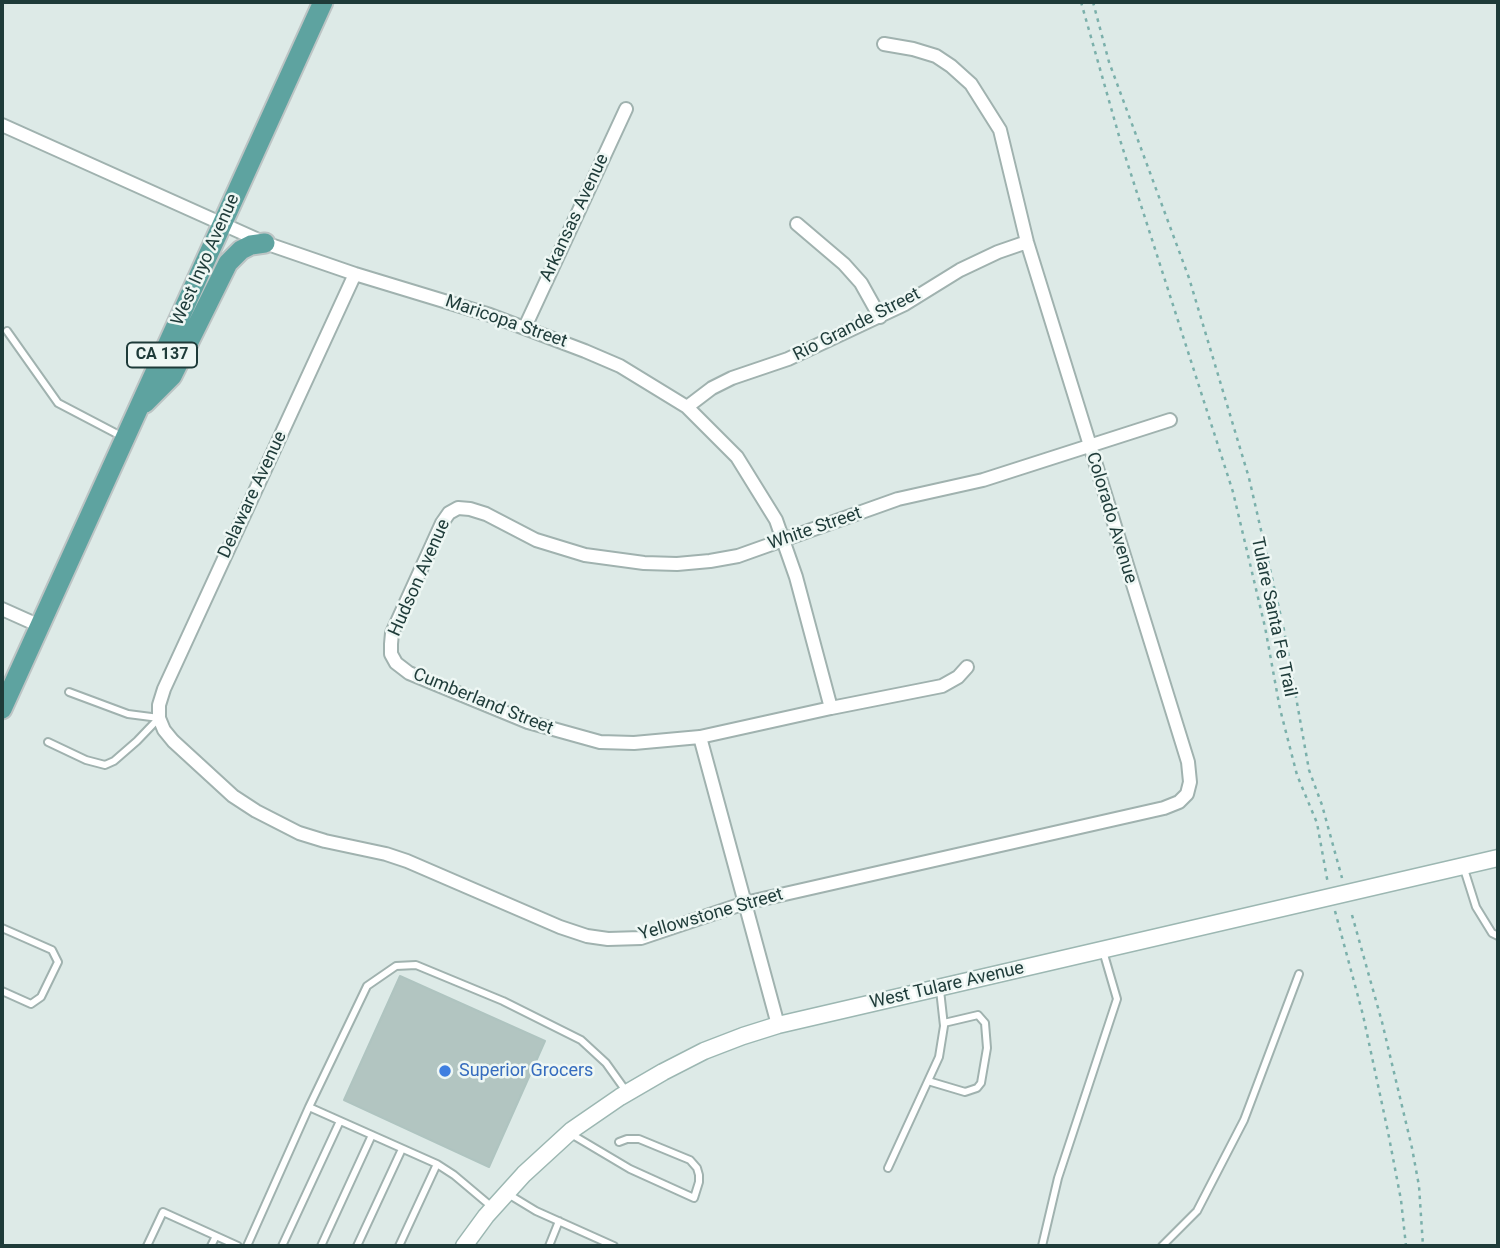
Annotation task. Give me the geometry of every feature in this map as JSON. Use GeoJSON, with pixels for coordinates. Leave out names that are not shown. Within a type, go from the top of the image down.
{"type":"FeatureCollection","features":[{"type":"Feature","properties":{"kind":"main road","name":"West Inyo Avenue"},"geometry":{"type":"LineString","coordinates":[[2,709],[323,2]]}},
{"type":"Feature","properties":{"kind":"main road"},"geometry":{"type":"LineString","coordinates":[[137,411],[172,376],[228,263],[241,250],[265,243]]}},
{"type":"Feature","properties":{"kind":"main road","name":"West Tulare Avenue"},"geometry":{"type":"LineString","coordinates":[[464,1246],[507,1193],[569,1133],[627,1093],[704,1051],[778,1025],[1498,858]]}},
{"type":"Feature","properties":{"kind":"street","name":"Colorado Avenue"},"geometry":{"type":"LineString","coordinates":[[884,44],[936,56],[951,66],[971,84],[1000,130],[1027,243],[1188,762],[1191,782],[1187,793]]}},
{"type":"Feature","properties":{"kind":"street","name":"Arkansas Avenue"},"geometry":{"type":"LineString","coordinates":[[525,327],[626,109]]}},
{"type":"Feature","properties":{"kind":"street","name":"Maricopa Street"},"geometry":{"type":"LineString","coordinates":[[2,125],[265,243],[525,327],[620,366],[687,407],[737,457],[764,498],[796,577],[831,708]]}},
{"type":"Feature","properties":{"kind":"street"},"geometry":{"type":"LineString","coordinates":[[797,223],[844,264],[860,283],[880,317]]}},
{"type":"Feature","properties":{"kind":"street","name":"Rio Grande Street"},"geometry":{"type":"LineString","coordinates":[[687,407],[712,388],[732,378],[788,359],[880,317],[960,270],[998,252],[1027,243]]}},
{"type":"Feature","properties":{"kind":"street","name":"Delaware Avenue"},"geometry":{"type":"LineString","coordinates":[[159,718],[164,689],[355,274]]}},
{"type":"Feature","properties":{"kind":"street","name":"White Street"},"geometry":{"type":"LineString","coordinates":[[458,508],[486,514],[510,528],[560,549],[619,561],[677,564],[710,561],[738,556],[898,499],[983,480],[1170,421]]}},
{"type":"Feature","properties":{"kind":"street","name":"Hudson Avenue"},"geometry":{"type":"LineString","coordinates":[[391,654],[392,633],[442,523],[449,513],[458,508]]}},
{"type":"Feature","properties":{"kind":"street"},"geometry":{"type":"LineString","coordinates":[[2,609],[40,626]]}},
{"type":"Feature","properties":{"kind":"street","name":"Cumberland Street"},"geometry":{"type":"LineString","coordinates":[[391,654],[396,663],[409,673],[527,722],[600,742],[634,743],[700,737],[942,686],[958,677],[967,667]]}},
{"type":"Feature","properties":{"kind":"street","name":"Yellowstone Street"},"geometry":{"type":"LineString","coordinates":[[159,718],[173,741],[233,796],[278,823],[325,841],[407,860],[560,927],[587,936],[608,939],[641,938],[745,903],[1164,808],[1179,802],[1187,793]]}},
{"type":"Feature","properties":{"kind":"street"},"geometry":{"type":"LineString","coordinates":[[700,737],[778,1025]]}},
{"type":"Feature","properties":{"kind":"lane"},"geometry":{"type":"LineString","coordinates":[[7,331],[58,402],[125,438]]}},
{"type":"Feature","properties":{"kind":"lane"},"geometry":{"type":"LineString","coordinates":[[69,692],[128,714],[159,718]]}},
{"type":"Feature","properties":{"kind":"lane"},"geometry":{"type":"LineString","coordinates":[[48,742],[86,760],[105,765],[129,748],[159,718]]}},
{"type":"Feature","properties":{"kind":"lane"},"geometry":{"type":"LineString","coordinates":[[1463,867],[1476,907],[1492,933],[1498,936]]}},
{"type":"Feature","properties":{"kind":"lane"},"geometry":{"type":"LineString","coordinates":[[2,928],[52,950],[58,962],[41,997],[31,1004],[2,991]]}},
{"type":"Feature","properties":{"kind":"lane"},"geometry":{"type":"LineString","coordinates":[[1042,1246],[1058,1178],[1117,999],[1103,951]]}},
{"type":"Feature","properties":{"kind":"lane"},"geometry":{"type":"LineString","coordinates":[[247,1246],[367,986],[396,966],[416,965],[503,1001],[581,1040],[606,1063],[627,1093]]}},
{"type":"Feature","properties":{"kind":"lane"},"geometry":{"type":"LineString","coordinates":[[1162,1246],[1197,1211],[1244,1120],[1299,974]]}},
{"type":"Feature","properties":{"kind":"lane"},"geometry":{"type":"LineString","coordinates":[[888,1168],[939,1056],[944,1023],[939,988]]}},
{"type":"Feature","properties":{"kind":"lane"},"geometry":{"type":"LineString","coordinates":[[928,1081],[965,1092],[977,1088],[981,1083],[987,1048],[985,1023],[978,1015],[944,1023]]}},
{"type":"Feature","properties":{"kind":"lane"},"geometry":{"type":"LineString","coordinates":[[309,1107],[437,1164],[494,1208]]}},
{"type":"Feature","properties":{"kind":"lane"},"geometry":{"type":"LineString","coordinates":[[282,1246],[340,1121]]}},
{"type":"Feature","properties":{"kind":"lane"},"geometry":{"type":"LineString","coordinates":[[569,1133],[630,1168],[694,1198],[699,1175],[690,1160],[639,1139],[619,1142]]}},
{"type":"Feature","properties":{"kind":"lane"},"geometry":{"type":"LineString","coordinates":[[321,1246],[372,1135]]}},
{"type":"Feature","properties":{"kind":"lane"},"geometry":{"type":"LineString","coordinates":[[357,1246],[402,1149]]}},
{"type":"Feature","properties":{"kind":"lane"},"geometry":{"type":"LineString","coordinates":[[398,1246],[437,1164]]}},
{"type":"Feature","properties":{"kind":"lane"},"geometry":{"type":"LineString","coordinates":[[507,1193],[614,1246]]}},
{"type":"Feature","properties":{"kind":"lane"},"geometry":{"type":"LineString","coordinates":[[148,1246],[163,1212],[238,1246]]}},
{"type":"Feature","properties":{"kind":"lane"},"geometry":{"type":"LineString","coordinates":[[549,1246],[559,1221]]}},
{"type":"Feature","properties":{"kind":"lane"},"geometry":{"type":"LineString","coordinates":[[211,1246],[216,1236]]}},
{"type":"Feature","properties":{"kind":"path","name":"Tulare Santa Fe Trail"},"geometry":{"type":"LineString","coordinates":[[1080,2],[1121,143],[1233,492],[1265,627],[1280,709],[1297,775],[1317,823],[1332,898],[1369,1041],[1401,1200],[1406,1246]]}},
{"type":"Feature","properties":{"kind":"path","name":"Tulare Santa Fe Trail"},"geometry":{"type":"LineString","coordinates":[[1093,2],[1109,62],[1189,278],[1249,478],[1284,630],[1309,770],[1322,805],[1342,878]]}},
{"type":"Feature","properties":{"kind":"path"},"geometry":{"type":"LineString","coordinates":[[1352,915],[1382,1022],[1412,1148],[1419,1186],[1423,1246]]}},
{"type":"Feature","properties":{"kind":"building","name":"Superior Grocers"},"geometry":{"type":"Polygon","coordinates":[[[400,976],[545,1041],[489,1167],[344,1100],[400,976]]]}},
{"type":"Feature","properties":{"kind":"place","name":"Superior Grocers"},"geometry":{"type":"Point","coordinates":[445,1071]}}]}
